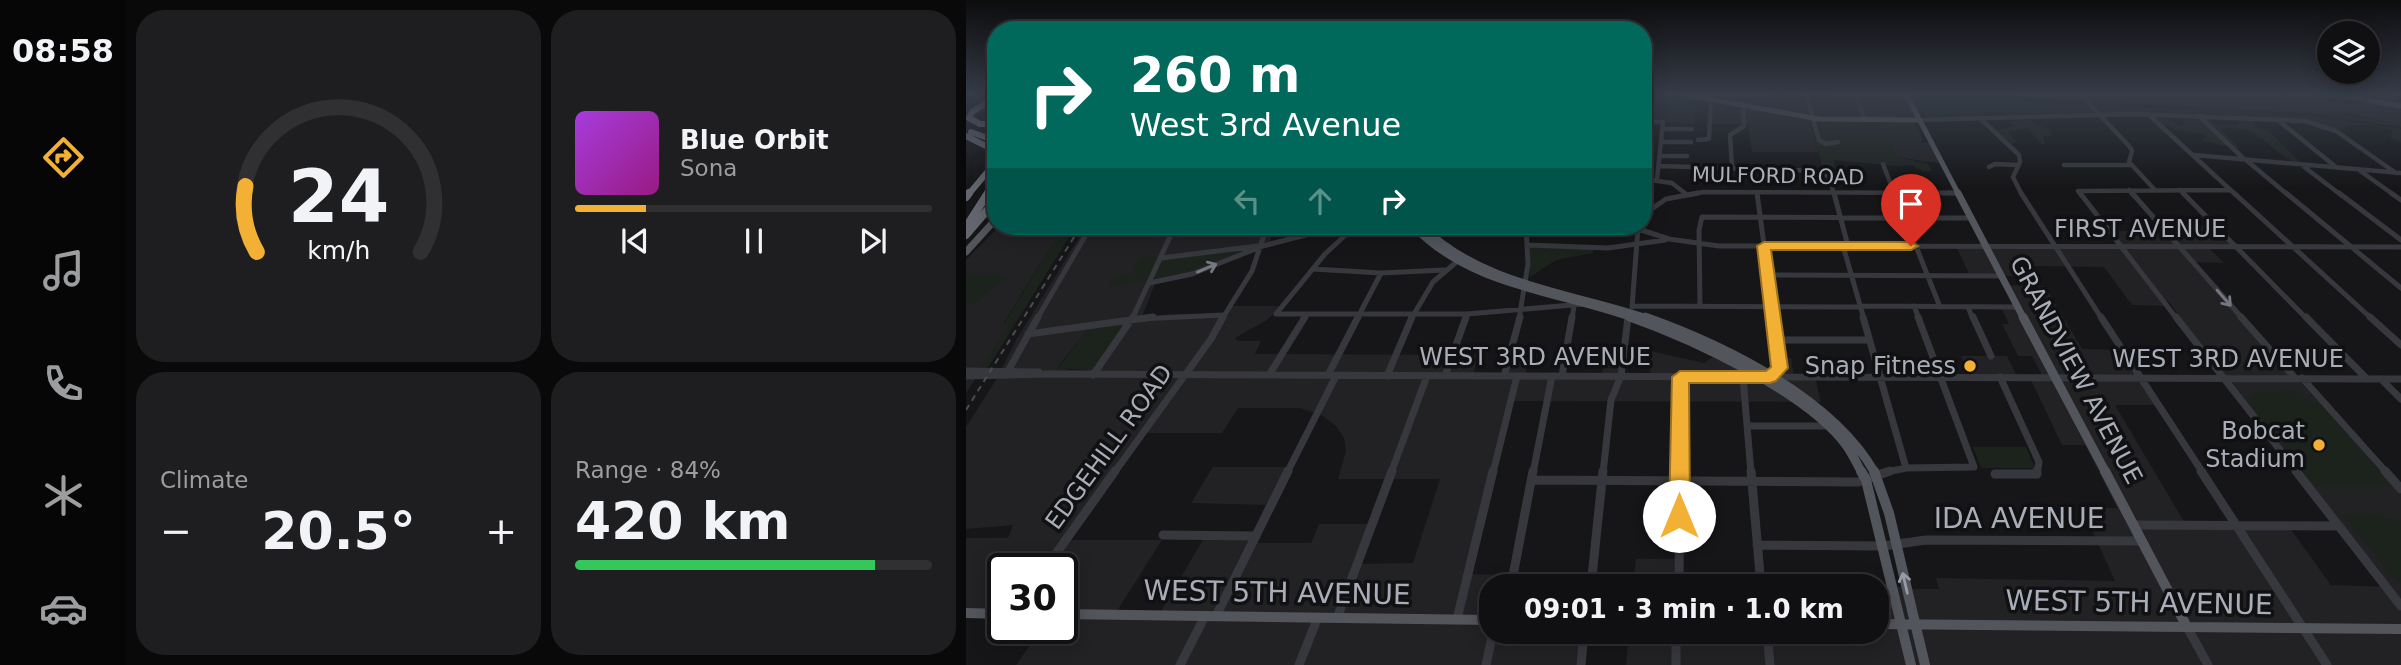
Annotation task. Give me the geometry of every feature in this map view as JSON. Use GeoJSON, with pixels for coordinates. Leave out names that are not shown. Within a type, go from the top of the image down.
{"type":"FeatureCollection","features":[{"type":"Feature","properties":{"kind":"highway"},"geometry":{"type":"LineString","coordinates":[[966,133],[987,152]]}},
{"type":"Feature","properties":{"kind":"highway"},"geometry":{"type":"LineString","coordinates":[[966,197],[987,171]]}},
{"type":"Feature","properties":{"kind":"highway"},"geometry":{"type":"LineString","coordinates":[[966,204],[987,182]]}},
{"type":"Feature","properties":{"kind":"highway"},"geometry":{"type":"LineString","coordinates":[[966,227],[987,194]]}},
{"type":"Feature","properties":{"kind":"highway"},"geometry":{"type":"LineString","coordinates":[[966,235],[987,210]]}},
{"type":"Feature","properties":{"kind":"main road","name":"GRANDVIEW AVENUE"},"geometry":{"type":"LineString","coordinates":[[1922,125],[2187,627]]}},
{"type":"Feature","properties":{"kind":"main road"},"geometry":{"type":"LineString","coordinates":[[966,252],[987,229]]}},
{"type":"Feature","properties":{"kind":"main road"},"geometry":{"type":"LineString","coordinates":[[1425,235],[1433,247],[1459,260],[1584,304],[1630,311],[1678,334],[1801,403],[1829,426],[1871,478]]}},
{"type":"Feature","properties":{"kind":"main road"},"geometry":{"type":"LineString","coordinates":[[1525,285],[1630,311],[1701,338],[1815,403],[1842,426],[1864,454],[1908,624],[1925,665]]}},
{"type":"Feature","properties":{"kind":"main road"},"geometry":{"type":"LineString","coordinates":[[966,613],[987,614]]}},
{"type":"Feature","properties":{"kind":"main road","name":"WEST 5TH AVENUE"},"geometry":{"type":"LineString","coordinates":[[1078,614],[1479,620]]}},
{"type":"Feature","properties":{"kind":"main road","name":"WEST 5TH AVENUE"},"geometry":{"type":"LineString","coordinates":[[1889,624],[2401,629]]}},
{"type":"Feature","properties":{"kind":"main road"},"geometry":{"type":"LineString","coordinates":[[1908,624],[1911,665]]}},
{"type":"Feature","properties":{"kind":"street"},"geometry":{"type":"LineString","coordinates":[[1657,179],[1662,125]]}},
{"type":"Feature","properties":{"kind":"street"},"geometry":{"type":"LineString","coordinates":[[1706,140],[1709,139],[1709,125]]}},
{"type":"Feature","properties":{"kind":"street"},"geometry":{"type":"LineString","coordinates":[[1732,167],[1730,135],[1744,125]]}},
{"type":"Feature","properties":{"kind":"street"},"geometry":{"type":"LineString","coordinates":[[1815,125],[1821,142],[1838,142]]}},
{"type":"Feature","properties":{"kind":"street"},"geometry":{"type":"LineString","coordinates":[[1987,125],[2019,155],[2014,181],[2327,665]]}},
{"type":"Feature","properties":{"kind":"street"},"geometry":{"type":"LineString","coordinates":[[2109,125],[2132,149],[2129,160],[2155,190]]}},
{"type":"Feature","properties":{"kind":"street"},"geometry":{"type":"LineString","coordinates":[[2160,125],[2401,345]]}},
{"type":"Feature","properties":{"kind":"street"},"geometry":{"type":"LineString","coordinates":[[2208,125],[2245,160],[2401,288]]}},
{"type":"Feature","properties":{"kind":"street"},"geometry":{"type":"LineString","coordinates":[[2284,125],[2337,167]]}},
{"type":"Feature","properties":{"kind":"street"},"geometry":{"type":"LineString","coordinates":[[2323,125],[2340,133],[2399,173]]}},
{"type":"Feature","properties":{"kind":"street"},"geometry":{"type":"LineString","coordinates":[[1662,129],[1692,129]]}},
{"type":"Feature","properties":{"kind":"street"},"geometry":{"type":"LineString","coordinates":[[1661,142],[1691,142]]}},
{"type":"Feature","properties":{"kind":"street"},"geometry":{"type":"LineString","coordinates":[[2193,155],[2399,173]]}},
{"type":"Feature","properties":{"kind":"street"},"geometry":{"type":"LineString","coordinates":[[1661,156],[1687,156]]}},
{"type":"Feature","properties":{"kind":"street"},"geometry":{"type":"LineString","coordinates":[[1883,164],[1940,307]]}},
{"type":"Feature","properties":{"kind":"street"},"geometry":{"type":"LineString","coordinates":[[1989,167],[1995,164],[2018,165]]}},
{"type":"Feature","properties":{"kind":"street"},"geometry":{"type":"LineString","coordinates":[[2302,164],[2401,240]]}},
{"type":"Feature","properties":{"kind":"street"},"geometry":{"type":"LineString","coordinates":[[2064,165],[2132,165]]}},
{"type":"Feature","properties":{"kind":"street"},"geometry":{"type":"LineString","coordinates":[[1660,166],[1822,171],[1829,176],[1851,276],[1906,468]]}},
{"type":"Feature","properties":{"kind":"street"},"geometry":{"type":"LineString","coordinates":[[2358,169],[2401,200]]}},
{"type":"Feature","properties":{"kind":"street","name":"MULFORD ROAD"},"geometry":{"type":"LineString","coordinates":[[1652,179],[1676,185],[1686,194],[1958,193]]}},
{"type":"Feature","properties":{"kind":"street"},"geometry":{"type":"LineString","coordinates":[[2231,190],[2078,190],[2401,606]]}},
{"type":"Feature","properties":{"kind":"street"},"geometry":{"type":"LineString","coordinates":[[2129,190],[2401,489]]}},
{"type":"Feature","properties":{"kind":"street"},"geometry":{"type":"LineString","coordinates":[[2180,190],[2367,379]]}},
{"type":"Feature","properties":{"kind":"street"},"geometry":{"type":"LineString","coordinates":[[1757,192],[1780,368],[1770,377]]}},
{"type":"Feature","properties":{"kind":"street"},"geometry":{"type":"LineString","coordinates":[[1652,208],[1658,203],[1686,194]]}},
{"type":"Feature","properties":{"kind":"street"},"geometry":{"type":"LineString","coordinates":[[1700,306],[1699,220],[1707,216],[1971,218]]}},
{"type":"Feature","properties":{"kind":"street","name":"FIRST AVENUE"},"geometry":{"type":"LineString","coordinates":[[1652,233],[1700,244],[1764,246],[2401,247]]}},
{"type":"Feature","properties":{"kind":"street"},"geometry":{"type":"LineString","coordinates":[[966,374],[999,375],[1008,371],[1086,235]]}},
{"type":"Feature","properties":{"kind":"street"},"geometry":{"type":"LineString","coordinates":[[1093,375],[1120,342],[1133,320],[1171,235]]}},
{"type":"Feature","properties":{"kind":"street","name":"EDGEHILL ROAD"},"geometry":{"type":"LineString","coordinates":[[1056,553],[1204,348],[1222,315],[1251,274],[1264,246],[1266,235]]}},
{"type":"Feature","properties":{"kind":"street"},"geometry":{"type":"LineString","coordinates":[[1286,241],[1305,235]]}},
{"type":"Feature","properties":{"kind":"street"},"geometry":{"type":"LineString","coordinates":[[1161,258],[1264,246],[1308,235]]}},
{"type":"Feature","properties":{"kind":"street"},"geometry":{"type":"LineString","coordinates":[[1345,235],[1276,314],[1466,314],[1584,304]]}},
{"type":"Feature","properties":{"kind":"street"},"geometry":{"type":"LineString","coordinates":[[1504,376],[1521,310],[1527,235]]}},
{"type":"Feature","properties":{"kind":"street"},"geometry":{"type":"LineString","coordinates":[[1592,574],[1611,400],[1621,376],[1638,235]]}},
{"type":"Feature","properties":{"kind":"street"},"geometry":{"type":"LineString","coordinates":[[1528,246],[1604,248],[1669,239]]}},
{"type":"Feature","properties":{"kind":"street"},"geometry":{"type":"LineString","coordinates":[[1149,283],[1192,274],[1264,246]]}},
{"type":"Feature","properties":{"kind":"street"},"geometry":{"type":"LineString","coordinates":[[1387,376],[1427,288],[1459,260]]}},
{"type":"Feature","properties":{"kind":"street"},"geometry":{"type":"LineString","coordinates":[[1313,269],[1381,273],[1446,269]]}},
{"type":"Feature","properties":{"kind":"street"},"geometry":{"type":"LineString","coordinates":[[1180,665],[1256,536],[1381,273]]}},
{"type":"Feature","properties":{"kind":"street"},"geometry":{"type":"LineString","coordinates":[[1768,275],[2002,276]]}},
{"type":"Feature","properties":{"kind":"street"},"geometry":{"type":"LineString","coordinates":[[1562,376],[1574,306]]}},
{"type":"Feature","properties":{"kind":"street"},"geometry":{"type":"LineString","coordinates":[[1630,311],[1700,306],[2018,307]]}},
{"type":"Feature","properties":{"kind":"street"},"geometry":{"type":"LineString","coordinates":[[1532,480],[1752,481],[1871,478],[1906,468],[1974,467],[1914,306]]}},
{"type":"Feature","properties":{"kind":"street"},"geometry":{"type":"LineString","coordinates":[[1968,307],[1991,356]]}},
{"type":"Feature","properties":{"kind":"street"},"geometry":{"type":"LineString","coordinates":[[1445,376],[1466,314]]}},
{"type":"Feature","properties":{"kind":"street"},"geometry":{"type":"LineString","coordinates":[[1028,334],[1169,315],[1222,315]]}},
{"type":"Feature","properties":{"kind":"street"},"geometry":{"type":"LineString","coordinates":[[1269,375],[1306,315]]}},
{"type":"Feature","properties":{"kind":"street"},"geometry":{"type":"LineString","coordinates":[[1776,340],[1869,340]]}},
{"type":"Feature","properties":{"kind":"street"},"geometry":{"type":"LineString","coordinates":[[997,371],[1014,359]]}},
{"type":"Feature","properties":{"kind":"street","name":"WEST 3RD AVENUE"},"geometry":{"type":"LineString","coordinates":[[966,374],[1008,371],[1047,374]]}},
{"type":"Feature","properties":{"kind":"street","name":"WEST 3RD AVENUE"},"geometry":{"type":"LineString","coordinates":[[966,374],[2401,379]]}},
{"type":"Feature","properties":{"kind":"street"},"geometry":{"type":"LineString","coordinates":[[1337,618],[1427,376]]}},
{"type":"Feature","properties":{"kind":"street"},"geometry":{"type":"LineString","coordinates":[[1457,619],[1517,376]]}},
{"type":"Feature","properties":{"kind":"street"},"geometry":{"type":"LineString","coordinates":[[1513,574],[1552,376]]}},
{"type":"Feature","properties":{"kind":"street"},"geometry":{"type":"LineString","coordinates":[[1679,574],[1680,377]]}},
{"type":"Feature","properties":{"kind":"street"},"geometry":{"type":"LineString","coordinates":[[1743,377],[1760,574]]}},
{"type":"Feature","properties":{"kind":"street"},"geometry":{"type":"LineString","coordinates":[[1995,474],[2037,474],[2039,462],[2000,377]]}},
{"type":"Feature","properties":{"kind":"street"},"geometry":{"type":"LineString","coordinates":[[2381,379],[2401,399]]}},
{"type":"Feature","properties":{"kind":"street"},"geometry":{"type":"LineString","coordinates":[[1748,426],[1842,426]]}},
{"type":"Feature","properties":{"kind":"street","name":"IDA AVENUE"},"geometry":{"type":"LineString","coordinates":[[2134,524],[2339,526]]}},
{"type":"Feature","properties":{"kind":"street"},"geometry":{"type":"LineString","coordinates":[[1163,535],[1256,536]]}},
{"type":"Feature","properties":{"kind":"street","name":"IDA AVENUE"},"geometry":{"type":"LineString","coordinates":[[1757,545],[1889,544],[1926,540],[2142,541]]}},
{"type":"Feature","properties":{"kind":"street"},"geometry":{"type":"LineString","coordinates":[[1299,665],[1318,617]]}},
{"type":"Feature","properties":{"kind":"street","name":"GRANDVIEW AVENUE"},"geometry":{"type":"LineString","coordinates":[[2187,627],[2208,665]]}},
{"type":"Feature","properties":{"kind":"street"},"geometry":{"type":"LineString","coordinates":[[1486,665],[1490,644]]}},
{"type":"Feature","properties":{"kind":"street"},"geometry":{"type":"LineString","coordinates":[[1581,665],[1583,644]]}},
{"type":"Feature","properties":{"kind":"street"},"geometry":{"type":"LineString","coordinates":[[1676,644],[1676,665]]}},
{"type":"Feature","properties":{"kind":"street"},"geometry":{"type":"LineString","coordinates":[[1768,644],[1770,665]]}},
{"type":"Feature","properties":{"kind":"shaded area"},"geometry":{"type":"Polygon","coordinates":[[[1748,125],[1810,125],[1818,152],[1752,152],[1748,125]]]}},
{"type":"Feature","properties":{"kind":"shaded area"},"geometry":{"type":"Polygon","coordinates":[[[1811,125],[1916,125],[1922,143],[1895,142],[1892,152],[1897,157],[1928,164],[1932,171],[1924,172],[1912,165],[1834,160],[1835,174],[1830,175],[1823,169],[1811,125]]]}},
{"type":"Feature","properties":{"kind":"shaded area"},"geometry":{"type":"Polygon","coordinates":[[[2038,125],[2052,132],[2051,136],[2043,136],[2045,144],[2041,144],[2028,128],[2008,132],[2018,143],[2011,144],[1996,130],[2038,125]]]}},
{"type":"Feature","properties":{"kind":"shaded area"},"geometry":{"type":"Polygon","coordinates":[[[2165,125],[2205,125],[2229,147],[2203,141],[2206,137],[2201,133],[2165,125]]]}},
{"type":"Feature","properties":{"kind":"shaded area"},"geometry":{"type":"Polygon","coordinates":[[[2209,125],[2256,125],[2269,131],[2301,163],[2282,156],[2247,130],[2221,129],[2240,148],[2234,148],[2209,125]]]}},
{"type":"Feature","properties":{"kind":"shaded area"},"geometry":{"type":"Polygon","coordinates":[[[2320,125],[2368,125],[2345,126],[2345,130],[2320,125]]]}},
{"type":"Feature","properties":{"kind":"shaded area"},"geometry":{"type":"Polygon","coordinates":[[[2369,125],[2401,129],[2401,142],[2391,139],[2392,130],[2369,125]]]}},
{"type":"Feature","properties":{"kind":"shaded area"},"geometry":{"type":"Polygon","coordinates":[[[1895,142],[1932,143],[1943,164],[1897,157],[1892,152],[1895,142]]]}},
{"type":"Feature","properties":{"kind":"shaded area"},"geometry":{"type":"Polygon","coordinates":[[[2161,225],[2216,226],[2237,247],[2209,248],[2224,263],[2192,262],[2401,494],[2401,665],[1626,665],[1628,644],[1889,644],[1889,585],[1911,589],[1939,589],[1936,578],[2115,581],[2082,508],[2117,508],[2085,445],[2062,445],[2030,378],[2043,377],[2032,356],[2018,356],[2002,324],[2009,324],[2001,307],[2018,307],[2008,285],[2045,286],[2082,349],[2123,350],[2159,405],[2115,405],[2186,525],[2289,527],[2331,585],[2389,587],[2168,301],[2164,303],[2166,306],[2132,305],[2104,267],[2034,266],[2039,276],[1970,276],[1956,246],[2118,247],[2109,231],[2165,231],[2161,225]]]}},
{"type":"Feature","properties":{"kind":"shaded area"},"geometry":{"type":"Polygon","coordinates":[[[991,235],[1058,235],[1003,324],[1010,325],[966,393],[966,304],[973,304],[1007,276],[966,276],[966,260],[991,235]]]}},
{"type":"Feature","properties":{"kind":"shaded area"},"geometry":{"type":"Polygon","coordinates":[[[1058,235],[1070,235],[989,366],[980,369],[1009,326],[1003,325],[1058,235]]]}},
{"type":"Feature","properties":{"kind":"shaded area"},"geometry":{"type":"Polygon","coordinates":[[[1080,235],[1271,235],[1270,243],[1156,281],[1143,314],[1125,323],[1088,329],[1058,367],[1069,370],[1085,370],[1128,323],[1144,317],[1172,314],[1222,315],[1229,306],[1282,306],[1267,320],[1235,338],[1238,341],[1261,341],[1255,354],[1479,355],[1473,374],[1502,375],[1507,355],[1530,355],[1525,375],[1602,376],[1604,356],[1623,356],[1621,376],[1650,377],[1651,351],[1704,363],[1720,352],[1756,372],[1779,371],[1778,358],[1791,358],[1794,377],[1815,377],[1821,402],[1511,401],[1468,574],[1479,574],[1479,644],[1588,644],[1585,665],[1016,665],[1031,644],[1078,644],[1078,553],[987,553],[987,614],[966,614],[966,538],[1008,538],[1013,525],[966,529],[966,427],[1080,235]],[[1238,408],[1222,433],[1147,433],[1070,540],[1162,540],[1117,611],[1161,611],[1204,538],[1252,538],[1251,543],[1311,543],[1319,524],[1370,524],[1356,564],[1413,563],[1440,479],[1338,479],[1346,451],[1344,438],[1336,426],[1323,416],[1300,408],[1238,408]]]}},
{"type":"Feature","properties":{"kind":"shaded area"},"geometry":{"type":"Polygon","coordinates":[[[1256,246],[1201,271],[1109,287],[1115,276],[1131,274],[1139,258],[1156,256],[1155,259],[1256,246]]]}},
{"type":"Feature","properties":{"kind":"shaded area"},"geometry":{"type":"Polygon","coordinates":[[[1530,247],[1594,249],[1593,253],[1556,260],[1530,277],[1530,247]]]}},
{"type":"Feature","properties":{"kind":"shaded area"},"geometry":{"type":"Polygon","coordinates":[[[966,276],[1009,276],[973,304],[966,304],[966,276]]]}},
{"type":"Feature","properties":{"kind":"shaded area"},"geometry":{"type":"Polygon","coordinates":[[[1125,323],[1098,366],[1085,370],[1058,368],[1088,329],[1125,323]]]}},
{"type":"Feature","properties":{"kind":"shaded area"},"geometry":{"type":"Polygon","coordinates":[[[1961,356],[2007,356],[2018,378],[1970,378],[1961,356]]]}},
{"type":"Feature","properties":{"kind":"shaded area","name":"Bobcat Stadium"},"geometry":{"type":"Polygon","coordinates":[[[2298,391],[2313,403],[2319,403],[2394,487],[2315,487],[2244,397],[2251,397],[2256,392],[2298,391]]]}},
{"type":"Feature","properties":{"kind":"shaded area"},"geometry":{"type":"Polygon","coordinates":[[[1973,447],[2026,447],[2035,468],[1981,468],[1973,447]]]}},
{"type":"Feature","properties":{"kind":"shaded area"},"geometry":{"type":"Polygon","coordinates":[[[1213,467],[1288,467],[1270,505],[1191,503],[1213,467]]]}},
{"type":"Feature","properties":{"kind":"shaded area"},"geometry":{"type":"Polygon","coordinates":[[[2367,513],[2401,521],[2401,583],[2394,579],[2342,514],[2367,513]]]}},
{"type":"Feature","properties":{"kind":"shaded area"},"geometry":{"type":"Polygon","coordinates":[[[1636,559],[1679,559],[1680,574],[1634,574],[1636,559]]]}},
{"type":"Feature","properties":{"kind":"railway"},"geometry":{"type":"LineString","coordinates":[[966,410],[1075,235]]}},
{"type":"Feature","properties":{"kind":"place","name":"Snap Fitness"},"geometry":{"type":"Point","coordinates":[1970,366]}},
{"type":"Feature","properties":{"kind":"place","name":"Bobcat Stadium"},"geometry":{"type":"Point","coordinates":[2319,445]}},
{"type":"Feature","properties":{"kind":"route"},"geometry":{"type":"LineString","coordinates":[[1679,516],[1680,377],[1770,377],[1778,373],[1780,368],[1764,246],[1911,246]]}}]}
